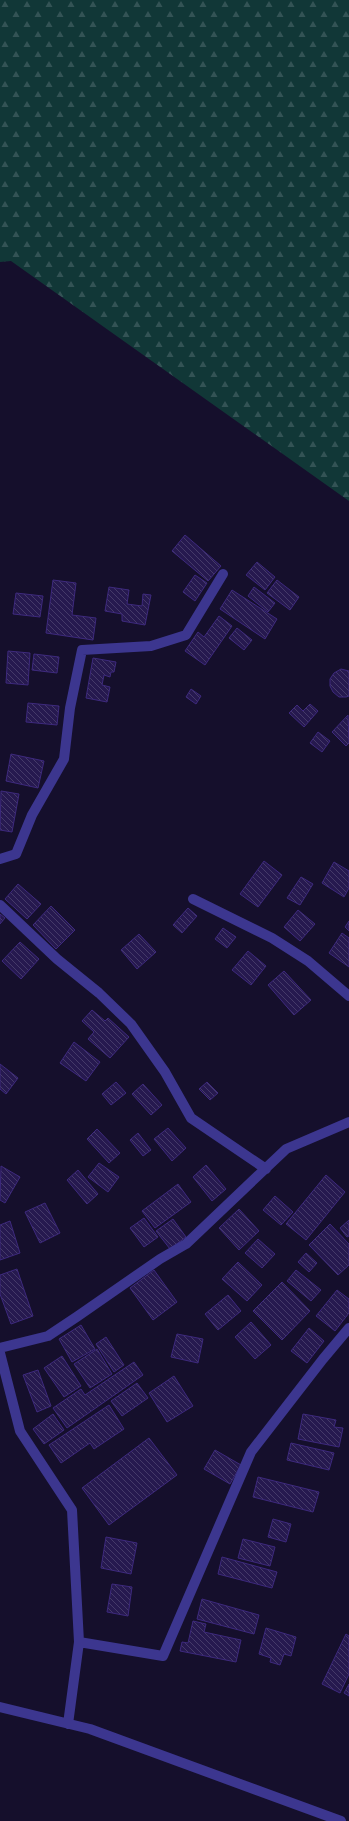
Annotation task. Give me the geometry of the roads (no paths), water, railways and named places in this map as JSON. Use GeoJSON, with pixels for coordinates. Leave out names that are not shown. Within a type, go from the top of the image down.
{"type":"FeatureCollection","features":[{"type":"Feature","properties":{"kind":"street"},"geometry":{"type":"LineString","coordinates":[[0,859],[16,854],[32,815],[64,759],[70,708],[82,650],[151,646],[186,635],[224,574]]}},
{"type":"Feature","properties":{"kind":"street"},"geometry":{"type":"LineString","coordinates":[[193,899],[272,938],[308,961],[349,996]]}},
{"type":"Feature","properties":{"kind":"street"},"geometry":{"type":"LineString","coordinates":[[0,905],[131,1024],[166,1072],[191,1118],[266,1169]]}},
{"type":"Feature","properties":{"kind":"street"},"geometry":{"type":"LineString","coordinates":[[0,1348],[48,1336],[160,1259],[186,1244],[286,1149],[349,1122]]}},
{"type":"Feature","properties":{"kind":"street"},"geometry":{"type":"LineString","coordinates":[[79,1642],[163,1656],[251,1452],[349,1328]]}},
{"type":"Feature","properties":{"kind":"street"},"geometry":{"type":"LineString","coordinates":[[0,1353],[20,1431],[72,1510],[79,1642],[68,1724]]}},
{"type":"Feature","properties":{"kind":"street"},"geometry":{"type":"LineString","coordinates":[[0,1707],[90,1729],[341,1821]]}}]}
